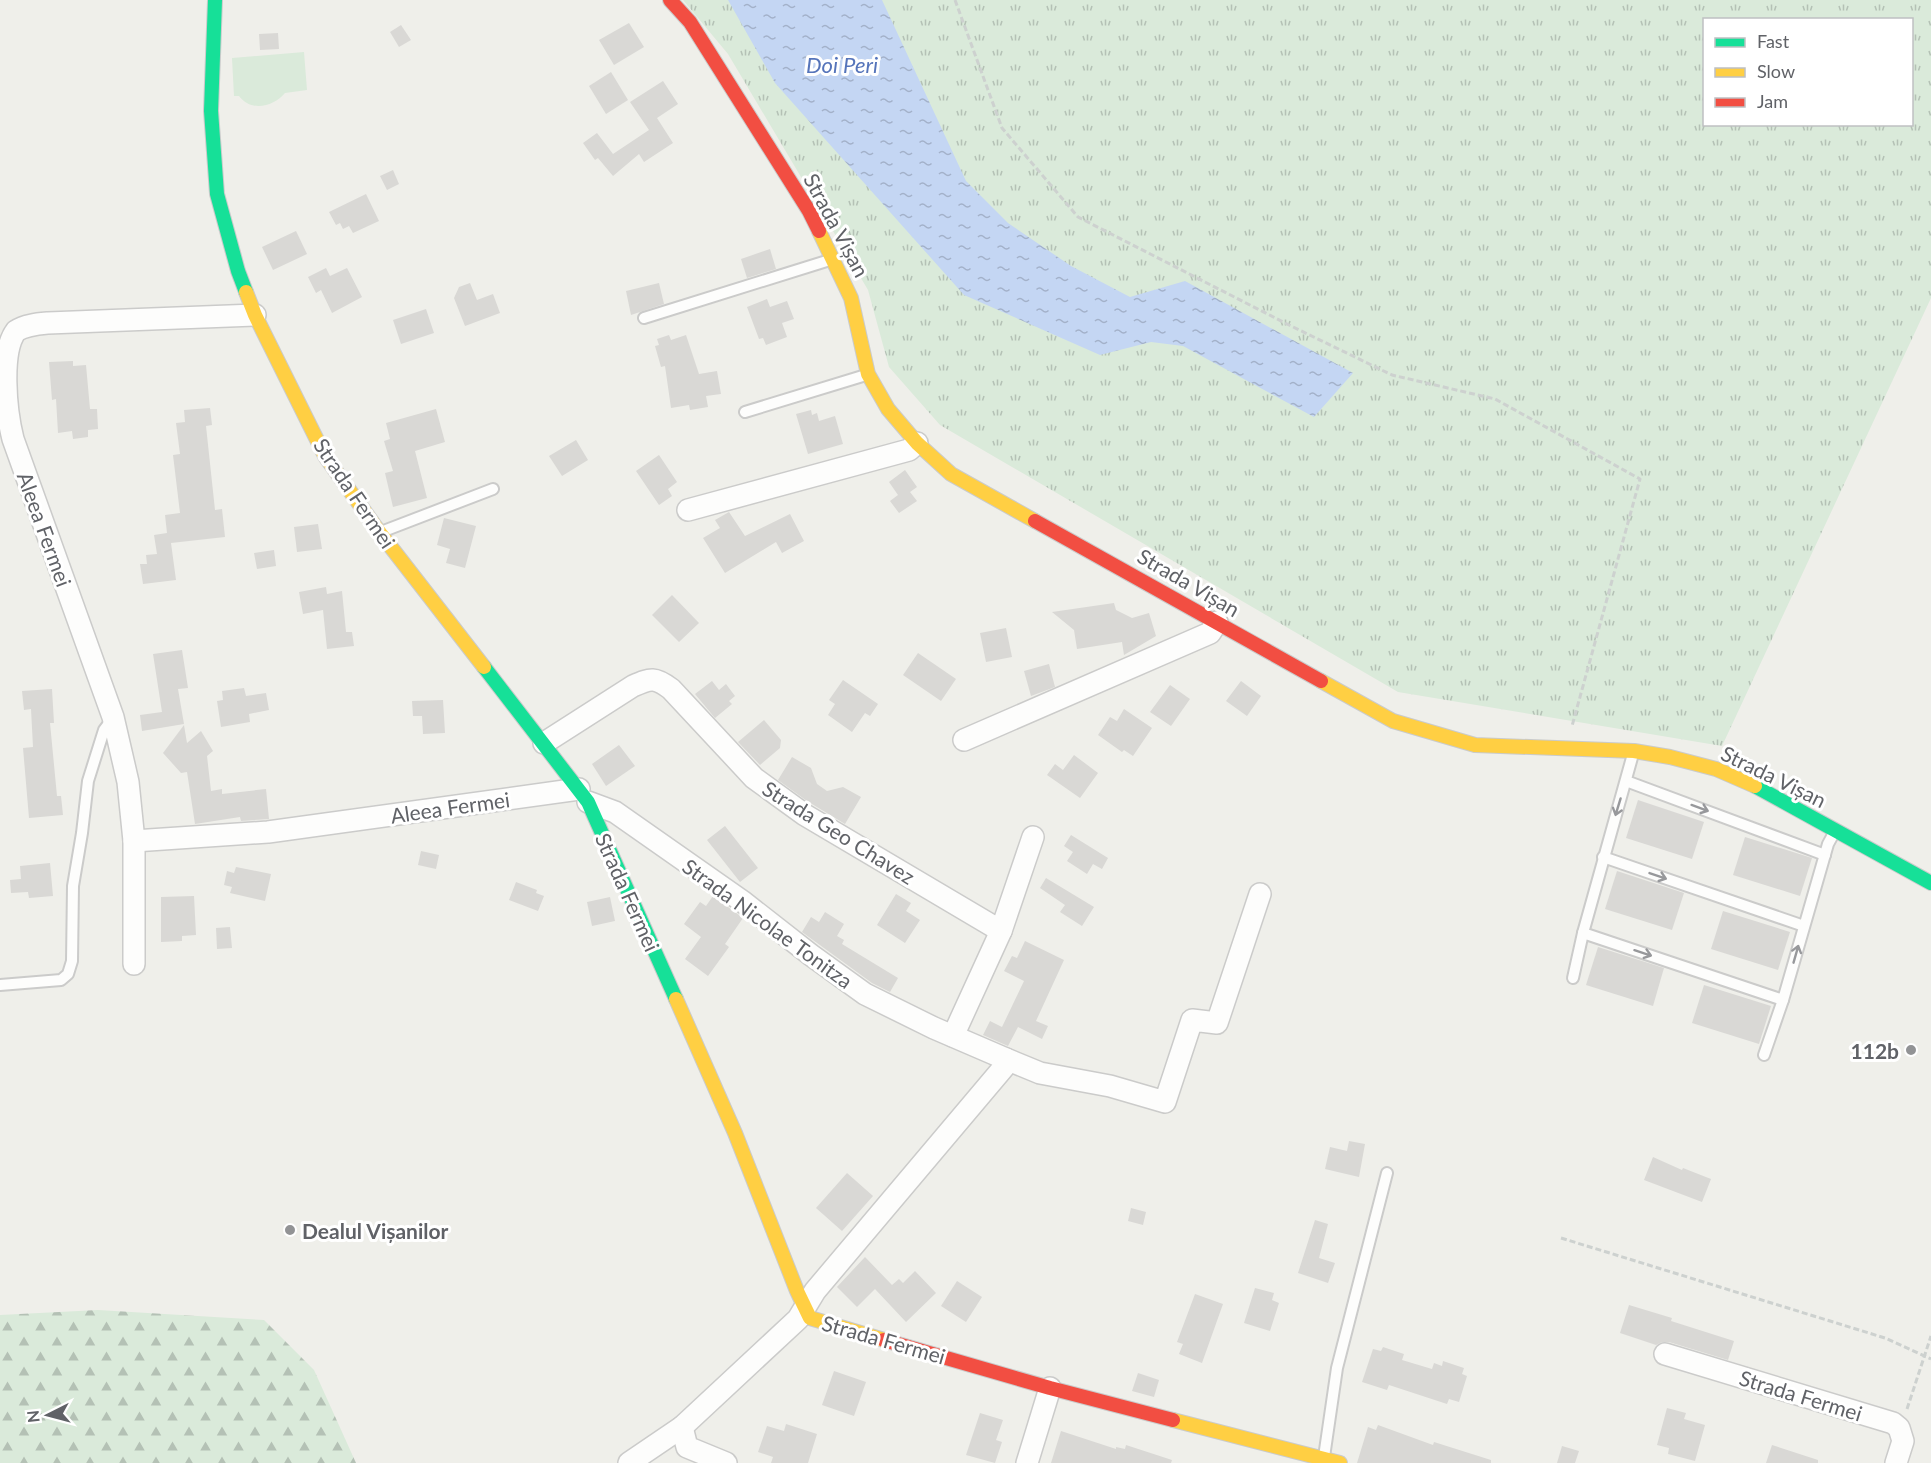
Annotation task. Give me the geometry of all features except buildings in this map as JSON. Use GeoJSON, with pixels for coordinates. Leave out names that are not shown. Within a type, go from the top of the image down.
{"type":"FeatureCollection","features":[{"type":"Feature","properties":{"kind":"street","name":"Strada Fermei"},"geometry":{"type":"LineString","coordinates":[[215,0],[211,111],[217,194],[238,271],[255,315],[325,456],[380,533],[583,795],[735,1133],[804,1308],[810,1317],[1050,1388],[1340,1463]]}},
{"type":"Feature","properties":{"kind":"street","name":"Strada Vișan"},"geometry":{"type":"LineString","coordinates":[[670,0],[690,22],[809,211],[834,259],[850,298],[868,374],[888,409],[917,442],[951,474],[1393,721],[1475,745],[1634,751],[1670,757],[1716,769],[1760,788],[1931,883]]}},
{"type":"Feature","properties":{"kind":"street","name":"Aleea Fermei"},"geometry":{"type":"LineString","coordinates":[[134,964],[138,840],[128,782],[113,717],[13,439],[3,399],[2,357],[6,344],[15,332],[28,326],[48,323],[255,315]]}},
{"type":"Feature","properties":{"kind":"street"},"geometry":{"type":"LineString","coordinates":[[688,510],[909,450],[917,442]]}},
{"type":"Feature","properties":{"kind":"street"},"geometry":{"type":"LineString","coordinates":[[964,740],[1210,633],[1217,622]]}},
{"type":"Feature","properties":{"kind":"street","name":"Strada Geo Chavez"},"geometry":{"type":"LineString","coordinates":[[544,743],[633,686],[648,679],[659,680],[680,698],[754,778],[769,790],[806,815],[1001,931]]}},
{"type":"Feature","properties":{"kind":"street","name":"Aleea Fermei"},"geometry":{"type":"LineString","coordinates":[[138,840],[268,832],[583,795]]}},
{"type":"Feature","properties":{"kind":"street","name":"Strada Nicolae Tonitza"},"geometry":{"type":"LineString","coordinates":[[583,795],[615,812],[742,902],[864,994],[953,1036],[1040,1073],[1110,1086],[1165,1102],[1192,1020],[1217,1023],[1260,894]]}},
{"type":"Feature","properties":{"kind":"street"},"geometry":{"type":"LineString","coordinates":[[953,1036],[1001,931],[1033,837]]}},
{"type":"Feature","properties":{"kind":"street"},"geometry":{"type":"LineString","coordinates":[[630,1463],[682,1427],[798,1319],[815,1291],[1004,1067],[1006,1059]]}},
{"type":"Feature","properties":{"kind":"street","name":"Strada Fermei"},"geometry":{"type":"LineString","coordinates":[[1665,1354],[1878,1418],[1899,1428]]}},
{"type":"Feature","properties":{"kind":"street"},"geometry":{"type":"LineString","coordinates":[[1027,1463],[1050,1388]]}},
{"type":"Feature","properties":{"kind":"street"},"geometry":{"type":"LineString","coordinates":[[682,1427],[687,1447],[726,1463]]}},
{"type":"Feature","properties":{"kind":"street"},"geometry":{"type":"LineString","coordinates":[[1896,1463],[1903,1441],[1899,1428]]}},
{"type":"Feature","properties":{"kind":"lane"},"geometry":{"type":"LineString","coordinates":[[644,318],[834,259]]}},
{"type":"Feature","properties":{"kind":"lane"},"geometry":{"type":"LineString","coordinates":[[746,411],[868,374]]}},
{"type":"Feature","properties":{"kind":"lane"},"geometry":{"type":"LineString","coordinates":[[380,533],[493,489]]}},
{"type":"Feature","properties":{"kind":"lane"},"geometry":{"type":"LineString","coordinates":[[0,985],[61,980],[68,974],[72,961],[73,886],[88,781],[104,730],[113,717]]}},
{"type":"Feature","properties":{"kind":"lane"},"geometry":{"type":"LineString","coordinates":[[1573,978],[1603,857],[1634,751]]}},
{"type":"Feature","properties":{"kind":"lane"},"geometry":{"type":"LineString","coordinates":[[1626,781],[1825,855]]}},
{"type":"Feature","properties":{"kind":"lane"},"geometry":{"type":"LineString","coordinates":[[1764,1055],[1783,1000],[1825,855],[1836,830]]}},
{"type":"Feature","properties":{"kind":"lane"},"geometry":{"type":"LineString","coordinates":[[1603,857],[1804,926]]}},
{"type":"Feature","properties":{"kind":"lane"},"geometry":{"type":"LineString","coordinates":[[1583,933],[1783,1000]]}},
{"type":"Feature","properties":{"kind":"lane"},"geometry":{"type":"LineString","coordinates":[[1324,1458],[1337,1368],[1387,1173]]}},
{"type":"Feature","properties":{"kind":"path"},"geometry":{"type":"LineString","coordinates":[[955,0],[1002,128],[1078,217],[1288,325],[1392,375],[1495,399],[1640,479],[1566,748]]}},
{"type":"Feature","properties":{"kind":"path"},"geometry":{"type":"LineString","coordinates":[[1561,1238],[1885,1338],[1931,1359]]}},
{"type":"Feature","properties":{"kind":"path"},"geometry":{"type":"LineString","coordinates":[[1899,1428],[1931,1336]]}},
{"type":"Feature","properties":{"kind":"green space"},"geometry":{"type":"Polygon","coordinates":[[[683,0],[1931,0],[1931,298],[1722,746],[1398,692],[940,425],[889,367],[868,290],[728,54],[683,0]]]}},
{"type":"Feature","properties":{"kind":"green space"},"geometry":{"type":"Polygon","coordinates":[[[304,52],[307,90],[285,93],[275,101],[263,106],[250,105],[239,96],[234,96],[232,58],[304,52]]]}},
{"type":"Feature","properties":{"kind":"green space"},"geometry":{"type":"Polygon","coordinates":[[[98,1310],[264,1320],[314,1370],[356,1463],[0,1463],[0,1315],[98,1310]]]}},
{"type":"Feature","properties":{"kind":"water","name":"Doi Peri"},"geometry":{"type":"Polygon","coordinates":[[[728,0],[882,0],[966,181],[1008,223],[1071,266],[1130,297],[1185,281],[1353,373],[1314,417],[1183,346],[1151,342],[1100,355],[964,295],[775,83],[728,0]]]}},
{"type":"Feature","properties":{"kind":"traffic: fast"},"geometry":{"type":"LineString","coordinates":[[215,0],[211,111],[217,194],[246,292]]}},
{"type":"Feature","properties":{"kind":"traffic: fast"},"geometry":{"type":"LineString","coordinates":[[484,667],[588,802],[676,999]]}},
{"type":"Feature","properties":{"kind":"traffic: fast"},"geometry":{"type":"LineString","coordinates":[[1755,786],[1931,883]]}},
{"type":"Feature","properties":{"kind":"traffic: slow"},"geometry":{"type":"LineString","coordinates":[[819,231],[851,298],[868,374],[888,409],[917,443],[951,474],[1035,521]]}},
{"type":"Feature","properties":{"kind":"traffic: slow"},"geometry":{"type":"LineString","coordinates":[[246,292],[255,315],[325,456],[380,533],[484,667]]}},
{"type":"Feature","properties":{"kind":"traffic: slow"},"geometry":{"type":"LineString","coordinates":[[1321,681],[1393,721],[1475,745],[1634,751],[1670,757],[1716,769],[1755,786]]}},
{"type":"Feature","properties":{"kind":"traffic: slow"},"geometry":{"type":"LineString","coordinates":[[676,999],[735,1133],[797,1291],[810,1318],[884,1340]]}},
{"type":"Feature","properties":{"kind":"traffic: slow"},"geometry":{"type":"LineString","coordinates":[[1173,1420],[1340,1463]]}},
{"type":"Feature","properties":{"kind":"traffic: jam"},"geometry":{"type":"LineString","coordinates":[[670,0],[690,22],[809,211],[819,231]]}},
{"type":"Feature","properties":{"kind":"traffic: jam"},"geometry":{"type":"LineString","coordinates":[[1035,521],[1321,681]]}},
{"type":"Feature","properties":{"kind":"traffic: jam"},"geometry":{"type":"LineString","coordinates":[[884,1340],[1050,1388],[1173,1420]]}},
{"type":"Feature","properties":{"kind":"place","name":"112b"},"geometry":{"type":"Point","coordinates":[1911,1050]}},
{"type":"Feature","properties":{"kind":"place","name":"Dealul Vișanilor"},"geometry":{"type":"Point","coordinates":[290,1230]}}]}
